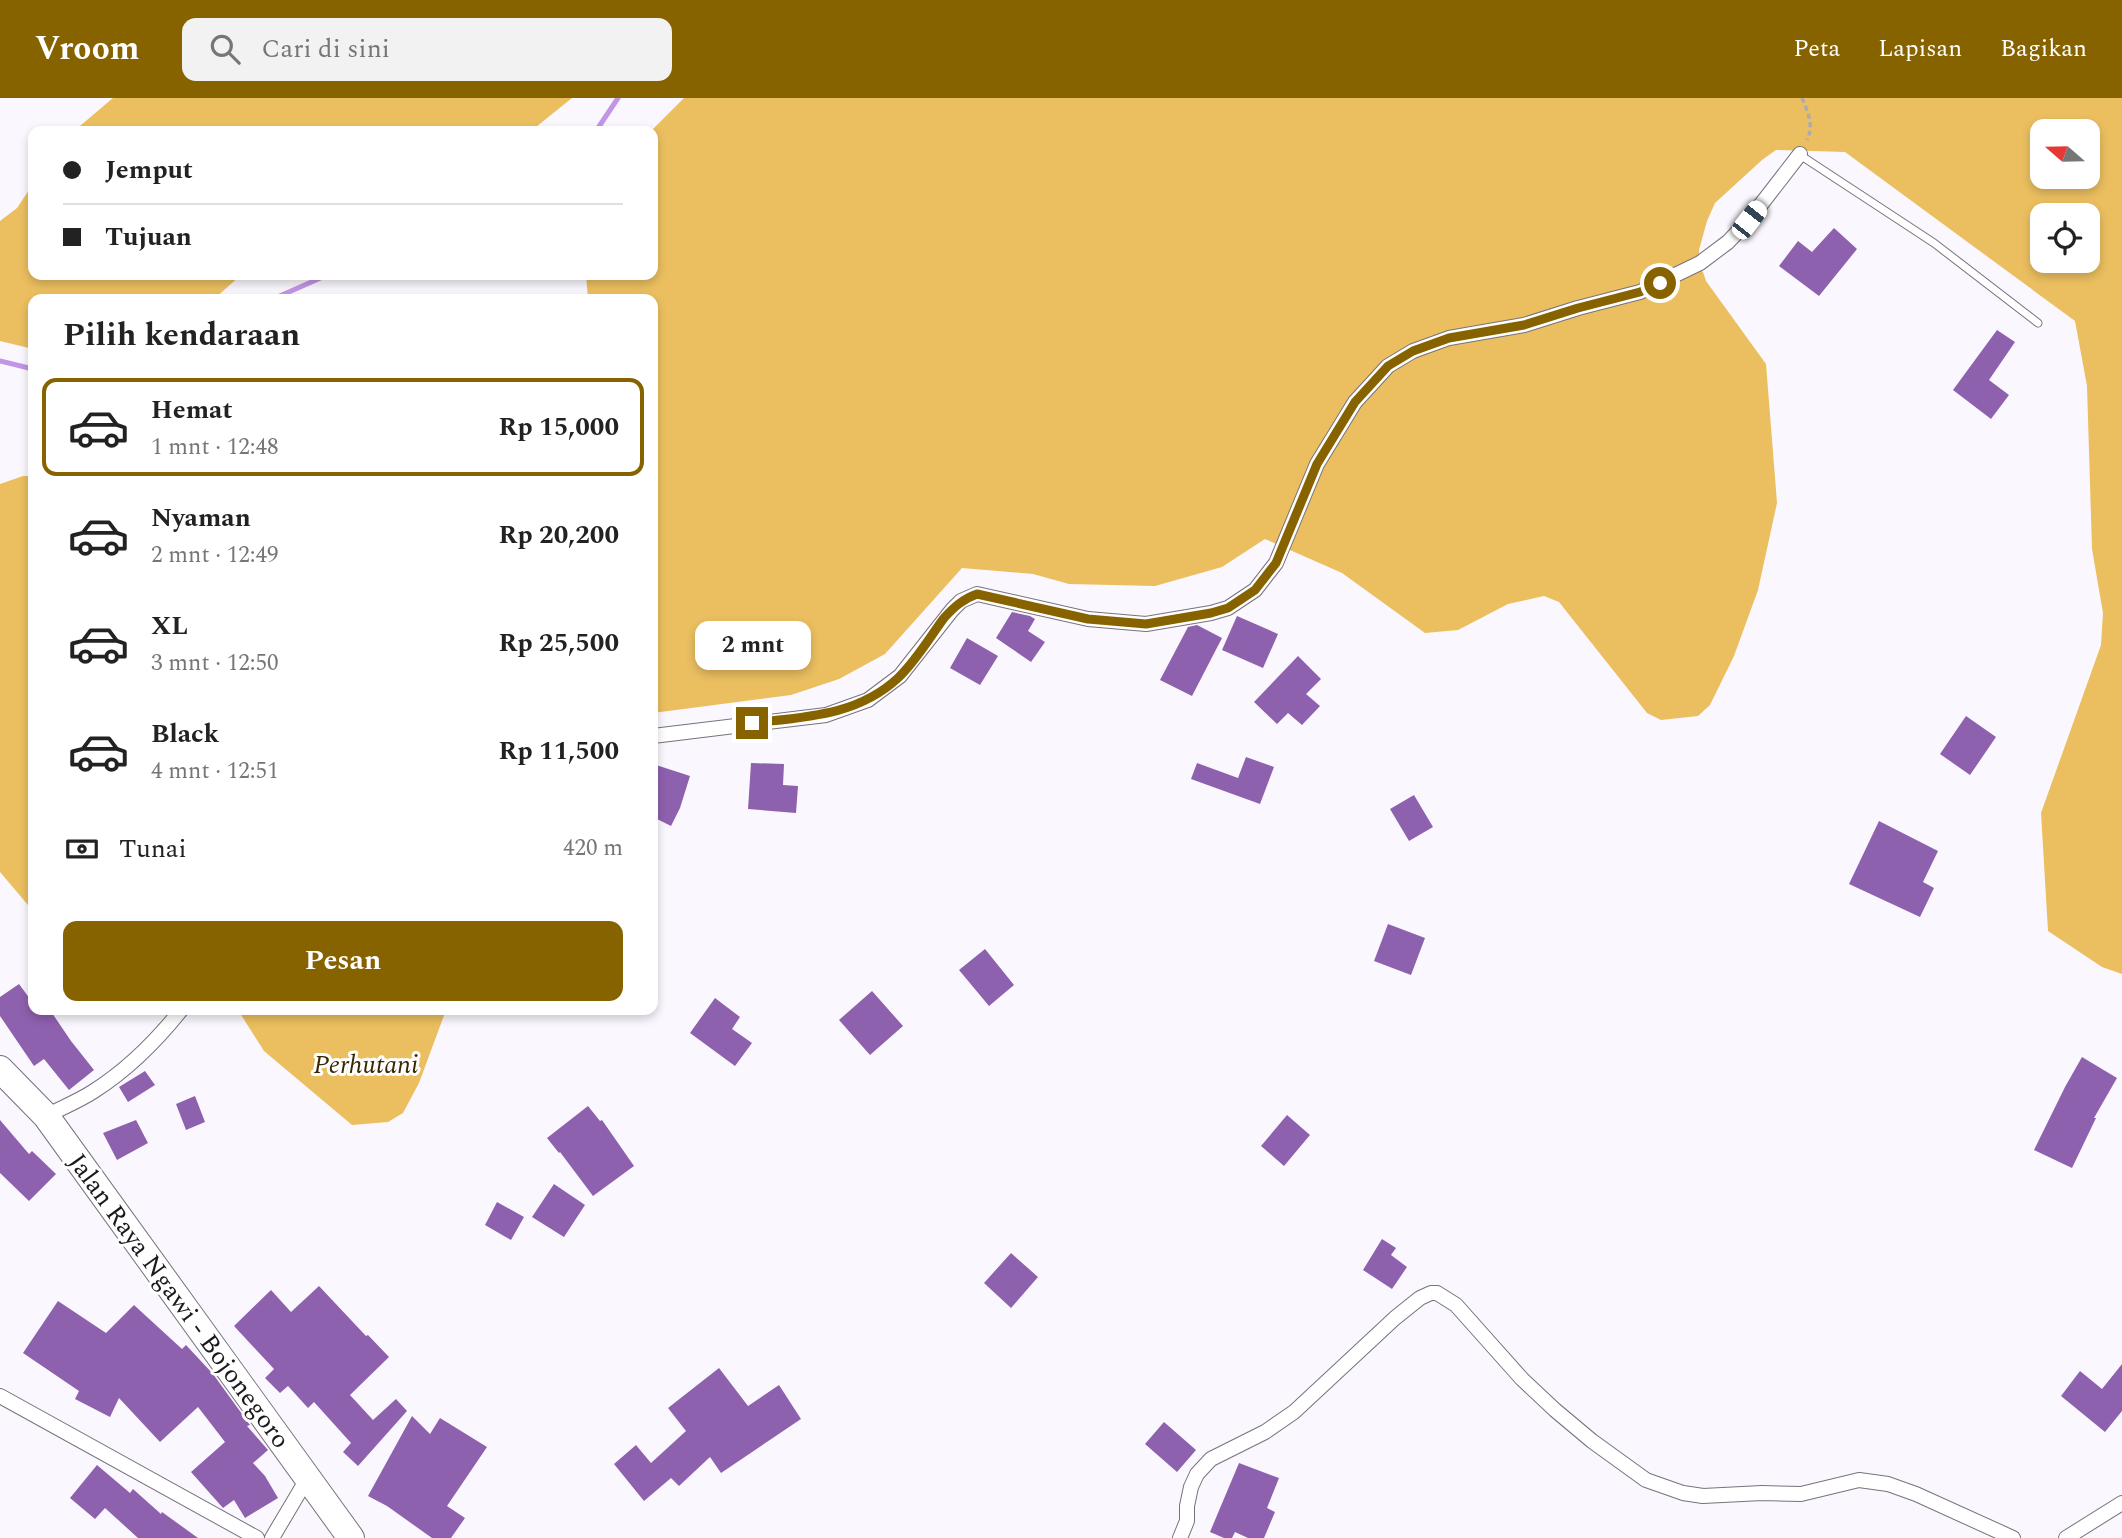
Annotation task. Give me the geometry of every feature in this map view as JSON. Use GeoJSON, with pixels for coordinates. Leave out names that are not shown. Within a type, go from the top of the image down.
{"type":"FeatureCollection","features":[{"type":"Feature","properties":{"kind":"highway","name":"Jalan Raya Ngawi - Bojonegoro"},"geometry":{"type":"LineString","coordinates":[[0,1069],[46,1116],[351,1538]]}},
{"type":"Feature","properties":{"kind":"street"},"geometry":{"type":"LineString","coordinates":[[658,735],[826,715],[868,700],[900,676],[944,618],[961,601],[977,594],[1088,619],[1146,624],[1228,608],[1255,590],[1276,563],[1317,464],[1355,402],[1388,366],[1413,351],[1449,338],[1524,325],[1640,292],[1700,263],[1728,242],[1749,220],[1800,154]]}},
{"type":"Feature","properties":{"kind":"street"},"geometry":{"type":"LineString","coordinates":[[46,1116],[94,1091],[131,1061],[177,1015]]}},
{"type":"Feature","properties":{"kind":"street"},"geometry":{"type":"LineString","coordinates":[[1180,1538],[1186,1521],[1191,1487],[1197,1474],[1211,1459],[1265,1433],[1294,1412],[1395,1318],[1420,1298],[1431,1293],[1444,1296],[1456,1304],[1522,1380],[1592,1441],[1646,1480],[1683,1493],[1710,1496],[1801,1494],[1859,1480],[1888,1484],[2013,1538]]}},
{"type":"Feature","properties":{"kind":"street"},"geometry":{"type":"LineString","coordinates":[[0,1396],[257,1538]]}},
{"type":"Feature","properties":{"kind":"street"},"geometry":{"type":"LineString","coordinates":[[272,1538],[307,1479]]}},
{"type":"Feature","properties":{"kind":"street"},"geometry":{"type":"LineString","coordinates":[[2066,1538],[2122,1503]]}},
{"type":"Feature","properties":{"kind":"lane"},"geometry":{"type":"LineString","coordinates":[[1800,154],[1934,243],[2038,323]]}},
{"type":"Feature","properties":{"kind":"path"},"geometry":{"type":"LineString","coordinates":[[1800,154],[1811,131],[1802,98]]}},
{"type":"Feature","properties":{"kind":"green space"},"geometry":{"type":"Polygon","coordinates":[[[113,98],[572,98],[537,126],[80,126],[113,98]]]}},
{"type":"Feature","properties":{"kind":"green space"},"geometry":{"type":"Polygon","coordinates":[[[684,98],[2122,98],[2122,974],[2102,967],[2048,931],[2041,813],[2101,645],[2103,613],[2092,549],[2087,386],[2075,321],[1845,152],[1776,150],[1715,203],[1699,250],[1706,281],[1766,364],[1777,503],[1758,590],[1734,656],[1710,705],[1698,716],[1661,720],[1647,713],[1559,602],[1544,596],[1508,604],[1458,630],[1425,633],[1342,573],[1265,539],[1222,567],[1155,586],[1069,584],[1033,574],[962,568],[885,654],[839,679],[791,695],[658,712],[658,294],[588,294],[586,280],[658,280],[656,126],[684,98]]]}},
{"type":"Feature","properties":{"kind":"green space"},"geometry":{"type":"Polygon","coordinates":[[[28,192],[28,280],[235,280],[220,294],[28,294],[28,348],[0,341],[0,221],[17,208],[28,192]]]}},
{"type":"Feature","properties":{"kind":"green space"},"geometry":{"type":"Polygon","coordinates":[[[28,476],[28,905],[0,872],[0,484],[28,476]]]}},
{"type":"Feature","properties":{"kind":"green space","name":"Perhutani"},"geometry":{"type":"Polygon","coordinates":[[[241,1015],[444,1015],[419,1083],[403,1113],[388,1122],[352,1125],[264,1051],[241,1015]]]}},
{"type":"Feature","properties":{"kind":"building"},"geometry":{"type":"Polygon","coordinates":[[[1834,228],[1857,249],[1819,296],[1779,266],[1798,241],[1812,252],[1834,228]]]}},
{"type":"Feature","properties":{"kind":"building"},"geometry":{"type":"Polygon","coordinates":[[[1997,330],[2015,342],[1989,380],[2009,395],[1991,419],[1953,390],[1997,330]]]}},
{"type":"Feature","properties":{"kind":"building"},"geometry":{"type":"Polygon","coordinates":[[[1012,612],[1035,619],[1028,631],[1045,642],[1031,662],[996,638],[1012,612]]]}},
{"type":"Feature","properties":{"kind":"building"},"geometry":{"type":"Polygon","coordinates":[[[1237,616],[1278,634],[1263,668],[1222,650],[1237,616]]]}},
{"type":"Feature","properties":{"kind":"building"},"geometry":{"type":"Polygon","coordinates":[[[1197,625],[1222,638],[1192,696],[1160,680],[1188,627],[1197,625]]]}},
{"type":"Feature","properties":{"kind":"building"},"geometry":{"type":"Polygon","coordinates":[[[967,638],[998,656],[980,685],[950,668],[967,638]]]}},
{"type":"Feature","properties":{"kind":"building"},"geometry":{"type":"Polygon","coordinates":[[[1298,656],[1321,679],[1306,694],[1320,706],[1302,725],[1288,713],[1277,724],[1254,702],[1298,656]]]}},
{"type":"Feature","properties":{"kind":"building"},"geometry":{"type":"Polygon","coordinates":[[[1966,716],[1996,737],[1970,775],[1940,754],[1966,716]]]}},
{"type":"Feature","properties":{"kind":"building"},"geometry":{"type":"Polygon","coordinates":[[[1246,757],[1274,767],[1260,804],[1191,779],[1197,763],[1238,778],[1246,757]]]}},
{"type":"Feature","properties":{"kind":"building"},"geometry":{"type":"Polygon","coordinates":[[[751,763],[784,764],[783,785],[798,786],[796,813],[748,809],[751,763]]]}},
{"type":"Feature","properties":{"kind":"building"},"geometry":{"type":"Polygon","coordinates":[[[658,766],[690,776],[671,826],[658,820],[658,766]]]}},
{"type":"Feature","properties":{"kind":"building"},"geometry":{"type":"Polygon","coordinates":[[[1414,795],[1433,827],[1409,841],[1390,809],[1414,795]]]}},
{"type":"Feature","properties":{"kind":"building"},"geometry":{"type":"Polygon","coordinates":[[[1879,821],[1938,851],[1923,882],[1934,888],[1920,917],[1849,884],[1879,821]]]}},
{"type":"Feature","properties":{"kind":"building"},"geometry":{"type":"Polygon","coordinates":[[[1388,924],[1425,938],[1411,975],[1374,961],[1388,924]]]}},
{"type":"Feature","properties":{"kind":"building"},"geometry":{"type":"Polygon","coordinates":[[[985,949],[1014,985],[989,1006],[959,970],[985,949]]]}},
{"type":"Feature","properties":{"kind":"building"},"geometry":{"type":"Polygon","coordinates":[[[19,984],[28,996],[28,1015],[53,1015],[94,1070],[69,1090],[44,1059],[34,1066],[0,1016],[0,997],[19,984]]]}},
{"type":"Feature","properties":{"kind":"building"},"geometry":{"type":"Polygon","coordinates":[[[872,991],[903,1026],[870,1055],[839,1020],[872,991]]]}},
{"type":"Feature","properties":{"kind":"building"},"geometry":{"type":"Polygon","coordinates":[[[715,998],[740,1017],[732,1029],[752,1043],[735,1066],[690,1033],[715,998]]]}},
{"type":"Feature","properties":{"kind":"building"},"geometry":{"type":"Polygon","coordinates":[[[2082,1057],[2117,1078],[2094,1118],[2072,1168],[2034,1150],[2082,1057]]]}},
{"type":"Feature","properties":{"kind":"building"},"geometry":{"type":"Polygon","coordinates":[[[145,1071],[155,1085],[128,1102],[119,1087],[145,1071]]]}},
{"type":"Feature","properties":{"kind":"building"},"geometry":{"type":"Polygon","coordinates":[[[195,1096],[205,1122],[186,1130],[176,1104],[195,1096]]]}},
{"type":"Feature","properties":{"kind":"building"},"geometry":{"type":"Polygon","coordinates":[[[588,1106],[600,1121],[602,1120],[634,1166],[593,1196],[547,1138],[588,1106]]]}},
{"type":"Feature","properties":{"kind":"building"},"geometry":{"type":"Polygon","coordinates":[[[1287,1115],[1310,1135],[1284,1166],[1261,1146],[1287,1115]]]}},
{"type":"Feature","properties":{"kind":"building"},"geometry":{"type":"Polygon","coordinates":[[[0,1120],[29,1154],[32,1151],[56,1174],[29,1201],[0,1173],[0,1120]]]}},
{"type":"Feature","properties":{"kind":"building"},"geometry":{"type":"Polygon","coordinates":[[[136,1120],[148,1143],[117,1160],[103,1133],[136,1120]]]}},
{"type":"Feature","properties":{"kind":"building"},"geometry":{"type":"Polygon","coordinates":[[[554,1184],[585,1205],[564,1237],[532,1217],[554,1184]]]}},
{"type":"Feature","properties":{"kind":"building"},"geometry":{"type":"Polygon","coordinates":[[[497,1202],[524,1217],[511,1240],[485,1225],[497,1202]]]}},
{"type":"Feature","properties":{"kind":"building"},"geometry":{"type":"Polygon","coordinates":[[[1382,1239],[1396,1248],[1391,1255],[1407,1267],[1392,1289],[1363,1270],[1382,1239]]]}},
{"type":"Feature","properties":{"kind":"building"},"geometry":{"type":"Polygon","coordinates":[[[1011,1253],[1038,1277],[1011,1308],[984,1283],[1011,1253]]]}},
{"type":"Feature","properties":{"kind":"building"},"geometry":{"type":"Polygon","coordinates":[[[319,1286],[389,1357],[350,1395],[373,1420],[396,1399],[407,1411],[358,1466],[343,1452],[351,1443],[314,1402],[308,1408],[288,1386],[280,1393],[265,1378],[274,1369],[234,1326],[271,1290],[291,1312],[319,1286]]]}},
{"type":"Feature","properties":{"kind":"building"},"geometry":{"type":"Polygon","coordinates":[[[58,1301],[106,1333],[134,1305],[182,1349],[186,1345],[213,1374],[250,1425],[247,1426],[268,1450],[253,1463],[265,1476],[278,1498],[245,1518],[234,1500],[223,1508],[191,1472],[225,1442],[198,1407],[160,1442],[119,1398],[110,1417],[75,1399],[79,1391],[23,1353],[58,1301]]]}},
{"type":"Feature","properties":{"kind":"building"},"geometry":{"type":"Polygon","coordinates":[[[2122,1364],[2122,1411],[2105,1432],[2061,1396],[2080,1371],[2102,1389],[2122,1364]]]}},
{"type":"Feature","properties":{"kind":"building"},"geometry":{"type":"Polygon","coordinates":[[[719,1368],[748,1406],[779,1385],[801,1419],[721,1473],[710,1457],[679,1486],[671,1478],[644,1501],[614,1464],[636,1445],[651,1463],[686,1431],[668,1408],[719,1368]]]}},
{"type":"Feature","properties":{"kind":"building"},"geometry":{"type":"Polygon","coordinates":[[[412,1416],[430,1434],[440,1418],[487,1447],[447,1506],[465,1518],[451,1538],[432,1538],[368,1496],[412,1416]]]}},
{"type":"Feature","properties":{"kind":"building"},"geometry":{"type":"Polygon","coordinates":[[[1164,1422],[1196,1450],[1177,1472],[1145,1444],[1164,1422]]]}},
{"type":"Feature","properties":{"kind":"building"},"geometry":{"type":"Polygon","coordinates":[[[1239,1463],[1279,1478],[1267,1508],[1275,1512],[1264,1538],[1248,1538],[1235,1532],[1232,1538],[1224,1538],[1210,1532],[1239,1463]]]}},
{"type":"Feature","properties":{"kind":"building"},"geometry":{"type":"Polygon","coordinates":[[[97,1465],[130,1493],[133,1489],[161,1514],[162,1512],[198,1538],[138,1538],[105,1508],[95,1519],[70,1498],[97,1465]]]}},
{"type":"Feature","properties":{"kind":"waterway"},"geometry":{"type":"LineString","coordinates":[[599,126],[618,98]]}},
{"type":"Feature","properties":{"kind":"waterway"},"geometry":{"type":"LineString","coordinates":[[284,294],[316,280]]}},
{"type":"Feature","properties":{"kind":"waterway"},"geometry":{"type":"LineString","coordinates":[[0,361],[28,368]]}},
{"type":"Feature","properties":{"kind":"route"},"geometry":{"type":"LineString","coordinates":[[752,723],[826,715],[868,700],[900,676],[944,618],[961,601],[977,594],[1088,619],[1146,624],[1228,608],[1255,590],[1276,563],[1317,464],[1355,402],[1388,366],[1413,351],[1449,338],[1524,325],[1640,292],[1660,283]]}}]}
